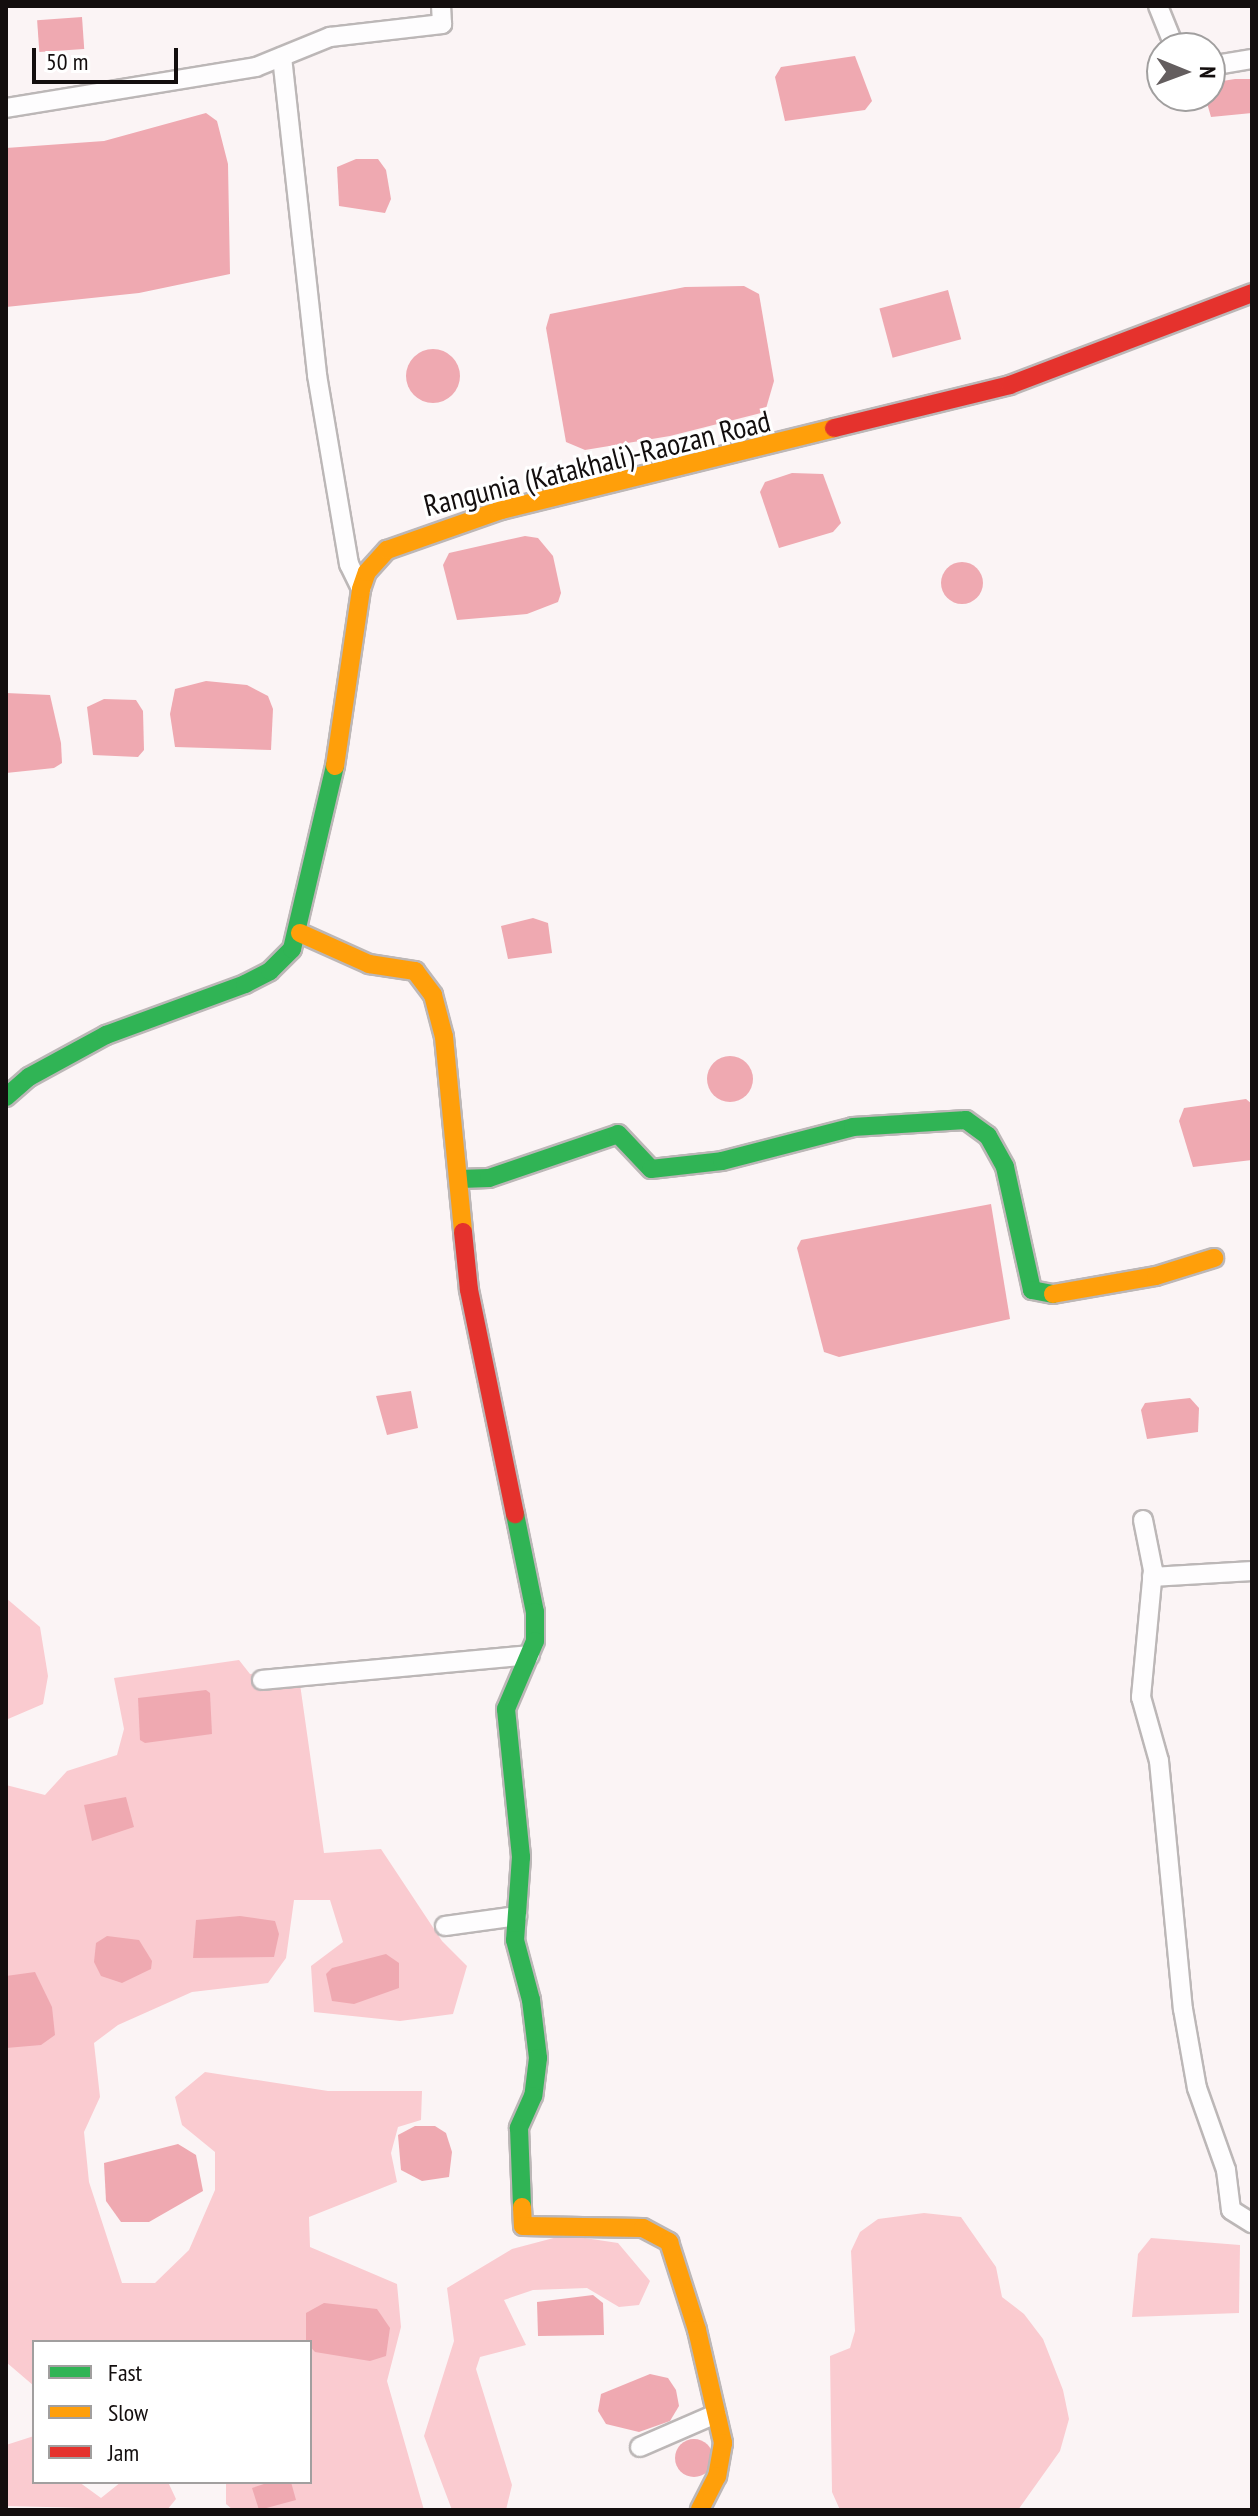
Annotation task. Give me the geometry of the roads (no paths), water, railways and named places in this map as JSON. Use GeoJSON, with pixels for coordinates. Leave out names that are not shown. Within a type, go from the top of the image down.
{"type":"FeatureCollection","features":[{"type":"Feature","properties":{"kind":"street"},"geometry":{"type":"LineString","coordinates":[[6,108],[256,67],[330,37],[442,24],[441,6]]}},
{"type":"Feature","properties":{"kind":"street"},"geometry":{"type":"LineString","coordinates":[[1158,6],[1169,32]]}},
{"type":"Feature","properties":{"kind":"street"},"geometry":{"type":"LineString","coordinates":[[282,57],[317,375],[349,564],[361,589]]}},
{"type":"Feature","properties":{"kind":"street"},"geometry":{"type":"LineString","coordinates":[[1226,63],[1252,59]]}},
{"type":"Feature","properties":{"kind":"street","name":"Rangunia (Katakhali)-Raozan Road"},"geometry":{"type":"LineString","coordinates":[[6,1097],[29,1077],[106,1035],[270,971],[292,949],[300,933],[346,706],[361,589],[367,572],[387,550],[443,528],[1010,385],[1252,293]]}},
{"type":"Feature","properties":{"kind":"street"},"geometry":{"type":"LineString","coordinates":[[300,933],[352,958],[405,967],[425,980],[444,1037],[469,1290],[535,1612],[530,1655],[506,1709],[521,1857],[515,1940],[531,2000],[538,2058],[533,2096],[519,2128],[523,2226],[643,2228],[664,2236],[683,2281],[723,2443],[721,2464],[700,2510]]}},
{"type":"Feature","properties":{"kind":"street"},"geometry":{"type":"LineString","coordinates":[[460,1179],[489,1178],[618,1134],[651,1169],[722,1161],[853,1127],[966,1120],[988,1136],[1005,1167],[1032,1290],[1050,1294],[1156,1276],[1214,1258]]}},
{"type":"Feature","properties":{"kind":"street"},"geometry":{"type":"LineString","coordinates":[[1143,1520],[1152,1577],[1141,1697],[1159,1761],[1183,2009],[1201,2101],[1226,2170],[1231,2210],[1252,2223]]}},
{"type":"Feature","properties":{"kind":"street"},"geometry":{"type":"LineString","coordinates":[[1152,1577],[1252,1571]]}},
{"type":"Feature","properties":{"kind":"street"},"geometry":{"type":"LineString","coordinates":[[262,1680],[530,1655]]}},
{"type":"Feature","properties":{"kind":"street"},"geometry":{"type":"LineString","coordinates":[[445,1926],[517,1916]]}},
{"type":"Feature","properties":{"kind":"street"},"geometry":{"type":"LineString","coordinates":[[640,2447],[716,2414]]}}]}
